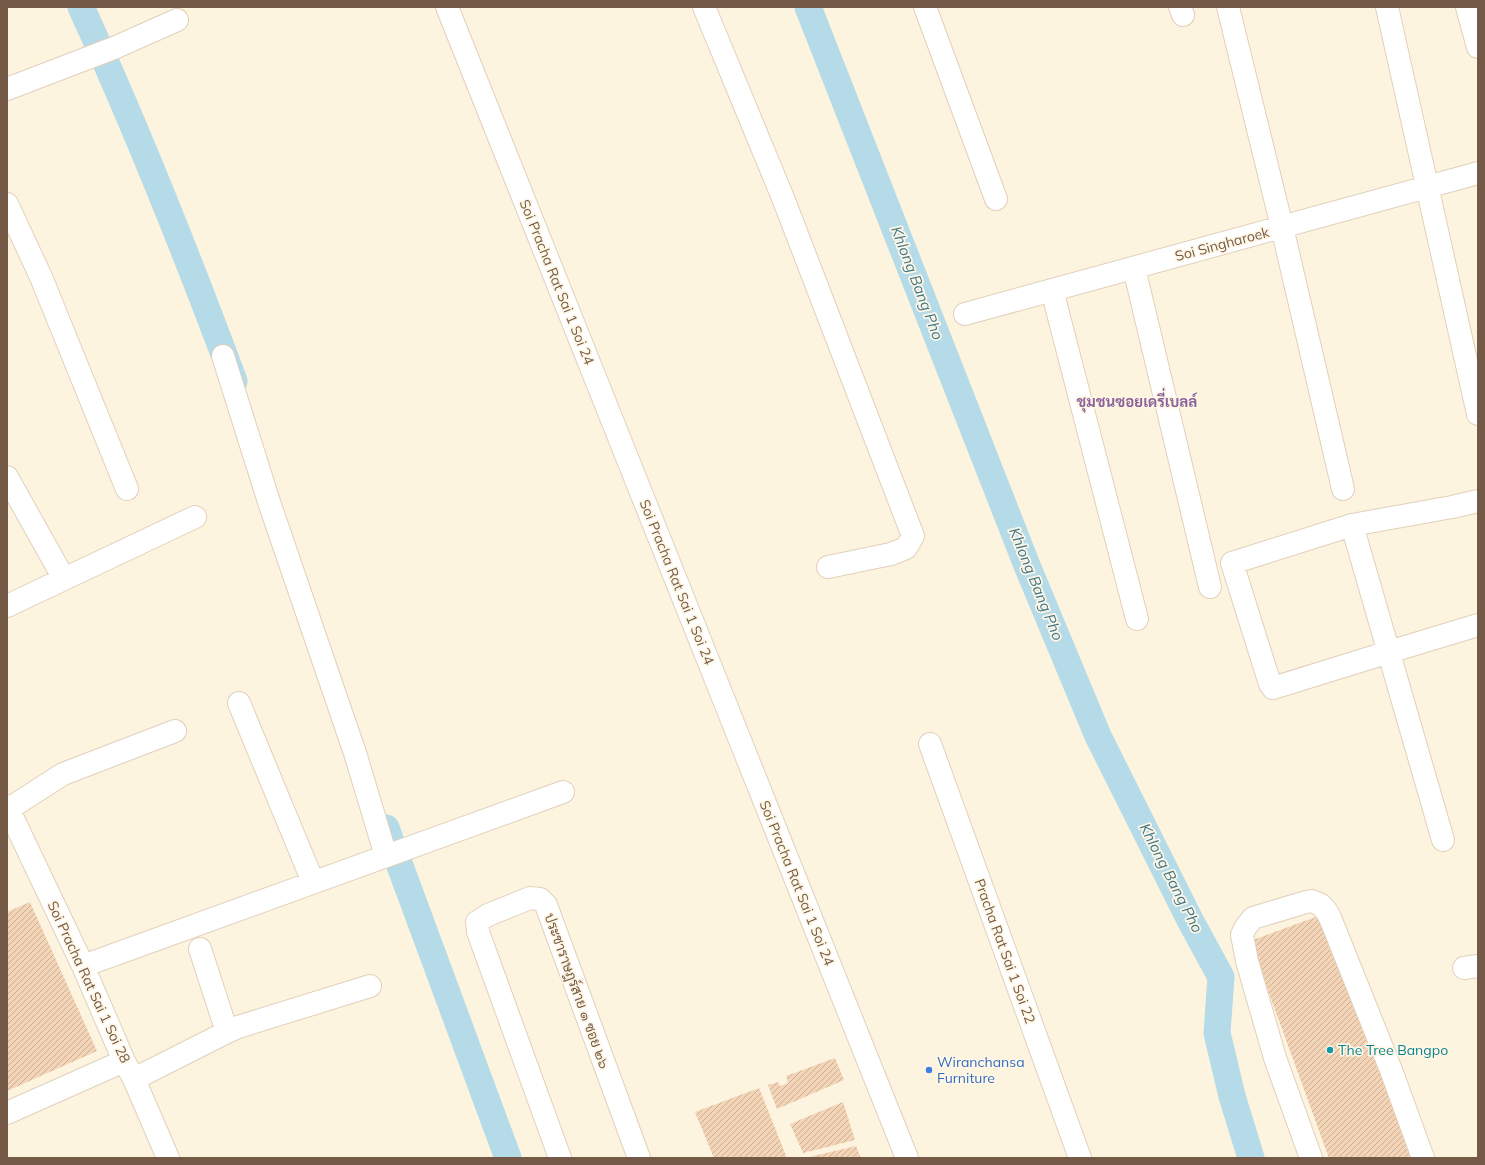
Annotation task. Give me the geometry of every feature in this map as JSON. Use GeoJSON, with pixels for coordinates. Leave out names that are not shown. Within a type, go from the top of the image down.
{"type":"FeatureCollection","features":[{"type":"Feature","properties":{"kind":"street","name":"Soi Pracha Rat Sai 1 Soi 24"},"geometry":{"type":"LineString","coordinates":[[447,7],[907,1158]]}},
{"type":"Feature","properties":{"kind":"street"},"geometry":{"type":"LineString","coordinates":[[704,7],[783,198],[913,536],[906,548],[891,554],[828,567]]}},
{"type":"Feature","properties":{"kind":"street"},"geometry":{"type":"LineString","coordinates":[[925,7],[996,199]]}},
{"type":"Feature","properties":{"kind":"street"},"geometry":{"type":"LineString","coordinates":[[1228,7],[1282,227],[1343,489]]}},
{"type":"Feature","properties":{"kind":"street"},"geometry":{"type":"LineString","coordinates":[[1387,7],[1478,414]]}},
{"type":"Feature","properties":{"kind":"street"},"geometry":{"type":"LineString","coordinates":[[1467,7],[1478,47]]}},
{"type":"Feature","properties":{"kind":"street"},"geometry":{"type":"LineString","coordinates":[[8,88],[114,48],[177,20]]}},
{"type":"Feature","properties":{"kind":"street","name":"Soi Singharoek"},"geometry":{"type":"LineString","coordinates":[[965,314],[1478,173]]}},
{"type":"Feature","properties":{"kind":"street"},"geometry":{"type":"LineString","coordinates":[[7,204],[41,277],[127,489]]}},
{"type":"Feature","properties":{"kind":"street"},"geometry":{"type":"LineString","coordinates":[[1134,268],[1210,587]]}},
{"type":"Feature","properties":{"kind":"street"},"geometry":{"type":"LineString","coordinates":[[1052,290],[1137,619]]}},
{"type":"Feature","properties":{"kind":"street"},"geometry":{"type":"LineString","coordinates":[[223,356],[272,510],[355,753],[396,852]]}},
{"type":"Feature","properties":{"kind":"street"},"geometry":{"type":"LineString","coordinates":[[7,477],[64,579]]}},
{"type":"Feature","properties":{"kind":"street"},"geometry":{"type":"LineString","coordinates":[[1478,501],[1352,525],[1232,562],[1270,684],[1273,688],[1478,626]]}},
{"type":"Feature","properties":{"kind":"street"},"geometry":{"type":"LineString","coordinates":[[7,606],[195,517]]}},
{"type":"Feature","properties":{"kind":"street"},"geometry":{"type":"LineString","coordinates":[[1352,525],[1443,840]]}},
{"type":"Feature","properties":{"kind":"street"},"geometry":{"type":"LineString","coordinates":[[239,703],[314,882]]}},
{"type":"Feature","properties":{"kind":"street"},"geometry":{"type":"LineString","coordinates":[[7,808],[63,774],[175,731]]}},
{"type":"Feature","properties":{"kind":"street","name":"Pracha Rat Sai 1 Soi 22"},"geometry":{"type":"LineString","coordinates":[[930,744],[1080,1158]]}},
{"type":"Feature","properties":{"kind":"street"},"geometry":{"type":"LineString","coordinates":[[83,966],[563,792]]}},
{"type":"Feature","properties":{"kind":"street","name":"Soi Pracha Rat Sai 1 Soi 28"},"geometry":{"type":"LineString","coordinates":[[7,808],[83,966],[168,1158]]}},
{"type":"Feature","properties":{"kind":"street","name":"ประชาราษฎร์สาย ๑ ซอย ๒๖"},"geometry":{"type":"LineString","coordinates":[[560,1158],[478,932],[477,922],[488,915],[530,898],[540,900],[546,905],[640,1158]]}},
{"type":"Feature","properties":{"kind":"street"},"geometry":{"type":"LineString","coordinates":[[1311,1158],[1275,1058],[1247,961],[1242,935],[1245,928],[1253,918],[1309,901],[1323,907],[1331,920],[1391,1070],[1423,1158]]}},
{"type":"Feature","properties":{"kind":"street"},"geometry":{"type":"LineString","coordinates":[[200,949],[227,1032]]}},
{"type":"Feature","properties":{"kind":"street"},"geometry":{"type":"LineString","coordinates":[[7,1113],[129,1070],[238,1027],[370,986]]}},
{"type":"Feature","properties":{"kind":"building"},"geometry":{"type":"Polygon","coordinates":[[[30,902],[97,1051],[7,1091],[7,912],[30,902]]]}},
{"type":"Feature","properties":{"kind":"building","name":"The Tree Bangpo"},"geometry":{"type":"Polygon","coordinates":[[[1321,915],[1412,1158],[1329,1158],[1250,941],[1321,915]]]}},
{"type":"Feature","properties":{"kind":"building"},"geometry":{"type":"Polygon","coordinates":[[[835,1058],[844,1080],[777,1109],[768,1085],[778,1082],[780,1086],[788,1083],[786,1076],[835,1058]]]}},
{"type":"Feature","properties":{"kind":"building"},"geometry":{"type":"Polygon","coordinates":[[[759,1088],[787,1158],[714,1158],[695,1112],[759,1088]]]}},
{"type":"Feature","properties":{"kind":"building"},"geometry":{"type":"Polygon","coordinates":[[[843,1102],[855,1140],[803,1153],[790,1124],[843,1102]]]}},
{"type":"Feature","properties":{"kind":"building"},"geometry":{"type":"Polygon","coordinates":[[[856,1146],[861,1158],[809,1158],[809,1157],[856,1146]]]}},
{"type":"Feature","properties":{"kind":"waterway"},"geometry":{"type":"LineString","coordinates":[[81,7],[161,192],[234,381]]}},
{"type":"Feature","properties":{"kind":"waterway","name":"Khlong Bang Pho"},"geometry":{"type":"LineString","coordinates":[[808,7],[1028,568],[1098,736],[1190,920],[1221,977],[1217,1033],[1232,1096],[1251,1158]]}},
{"type":"Feature","properties":{"kind":"waterway"},"geometry":{"type":"LineString","coordinates":[[386,828],[508,1158]]}},
{"type":"Feature","properties":{"kind":"place","name":"The Tree Bangpo"},"geometry":{"type":"Point","coordinates":[1330,1050]}},
{"type":"Feature","properties":{"kind":"place","name":"Wiranchansa Furniture"},"geometry":{"type":"Point","coordinates":[929,1070]}},
{"type":"Feature","properties":{"kind":"district","name":"ชุมชนซอยเดรี่เบลล์"},"geometry":{"type":"Point","coordinates":[1137,402]}}]}
